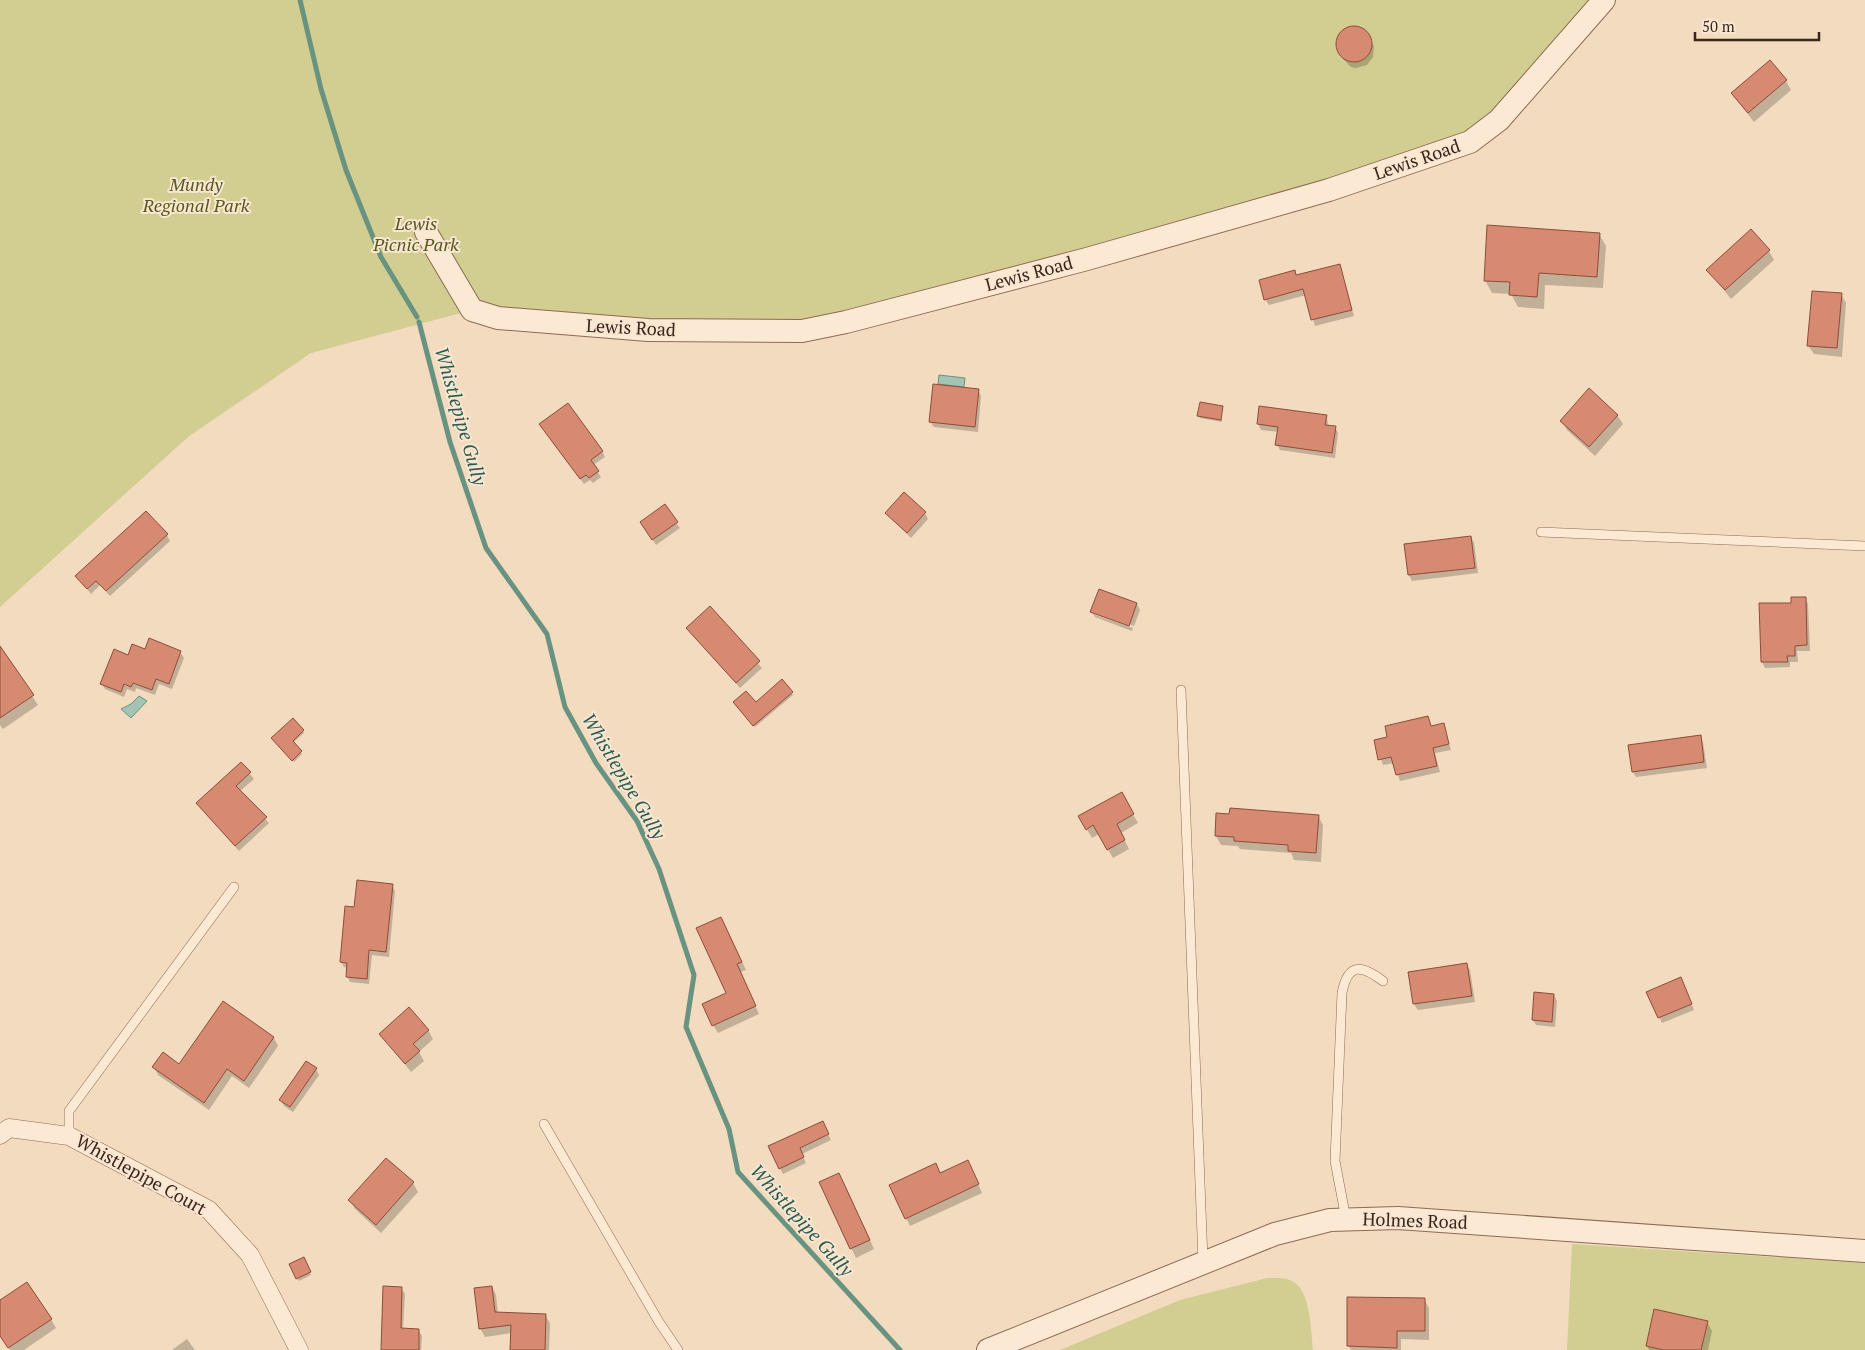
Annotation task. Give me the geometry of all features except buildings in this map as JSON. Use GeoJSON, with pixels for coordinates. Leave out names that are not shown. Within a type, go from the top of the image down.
{"type":"FeatureCollection","features":[{"type":"Feature","properties":{"kind":"street","name":"Lewis Road"},"geometry":{"type":"LineString","coordinates":[[426,232],[472,310],[498,318],[648,330],[802,331],[837,324],[1087,259],[1320,193],[1470,142],[1499,120],[1604,0]]}},
{"type":"Feature","properties":{"kind":"street","name":"Whistlepipe Court"},"geometry":{"type":"LineString","coordinates":[[3,1128],[69,1136],[209,1210],[250,1255],[300,1350]]}},
{"type":"Feature","properties":{"kind":"street","name":"Holmes Road"},"geometry":{"type":"LineString","coordinates":[[988,1350],[1203,1261],[1275,1234],[1330,1220],[1398,1218],[1865,1251]]}},
{"type":"Feature","properties":{"kind":"lane"},"geometry":{"type":"LineString","coordinates":[[1541,532],[1865,546]]}},
{"type":"Feature","properties":{"kind":"lane"},"geometry":{"type":"LineString","coordinates":[[1181,690],[1203,1261]]}},
{"type":"Feature","properties":{"kind":"lane"},"geometry":{"type":"LineString","coordinates":[[69,1136],[69,1111],[234,887]]}},
{"type":"Feature","properties":{"kind":"lane"},"geometry":{"type":"LineString","coordinates":[[1346,1220],[1335,1161],[1342,992],[1344,980],[1352,971],[1358,968],[1372,972],[1383,981]]}},
{"type":"Feature","properties":{"kind":"lane"},"geometry":{"type":"LineString","coordinates":[[544,1124],[659,1322],[678,1350]]}},
{"type":"Feature","properties":{"kind":"green space","name":"Mundy Regional Park"},"geometry":{"type":"Polygon","coordinates":[[[0,0],[1609,0],[1470,142],[802,331],[472,310],[311,353],[188,437],[0,607],[0,0]]]}},
{"type":"Feature","properties":{"kind":"green space"},"geometry":{"type":"Polygon","coordinates":[[[1572,1244],[1865,1263],[1865,1350],[1567,1350],[1572,1244]]]}},
{"type":"Feature","properties":{"kind":"green space"},"geometry":{"type":"Polygon","coordinates":[[[1267,1278],[1288,1279],[1300,1287],[1309,1313],[1313,1350],[1060,1350],[1180,1300],[1267,1278]]]}},
{"type":"Feature","properties":{"kind":"shaded area"},"geometry":{"type":"Polygon","coordinates":[[[939,375],[965,378],[964,387],[938,384],[939,375]]]}},
{"type":"Feature","properties":{"kind":"shaded area"},"geometry":{"type":"Polygon","coordinates":[[[139,696],[147,701],[131,718],[121,709],[131,704],[139,696]]]}},
{"type":"Feature","properties":{"kind":"waterway","name":"Whistlepipe Gully"},"geometry":{"type":"LineString","coordinates":[[300,0],[321,89],[346,170],[381,257],[417,317]]}},
{"type":"Feature","properties":{"kind":"waterway","name":"Whistlepipe Gully"},"geometry":{"type":"LineString","coordinates":[[419,322],[450,442],[486,548],[547,634],[565,707],[596,763],[637,821],[659,869],[694,975],[686,1027],[729,1129],[738,1172],[900,1350]]}},
{"type":"Feature","properties":{"kind":"park label","name":"Lewis Picnic Park"},"geometry":{"type":"Point","coordinates":[416,234]}}]}
